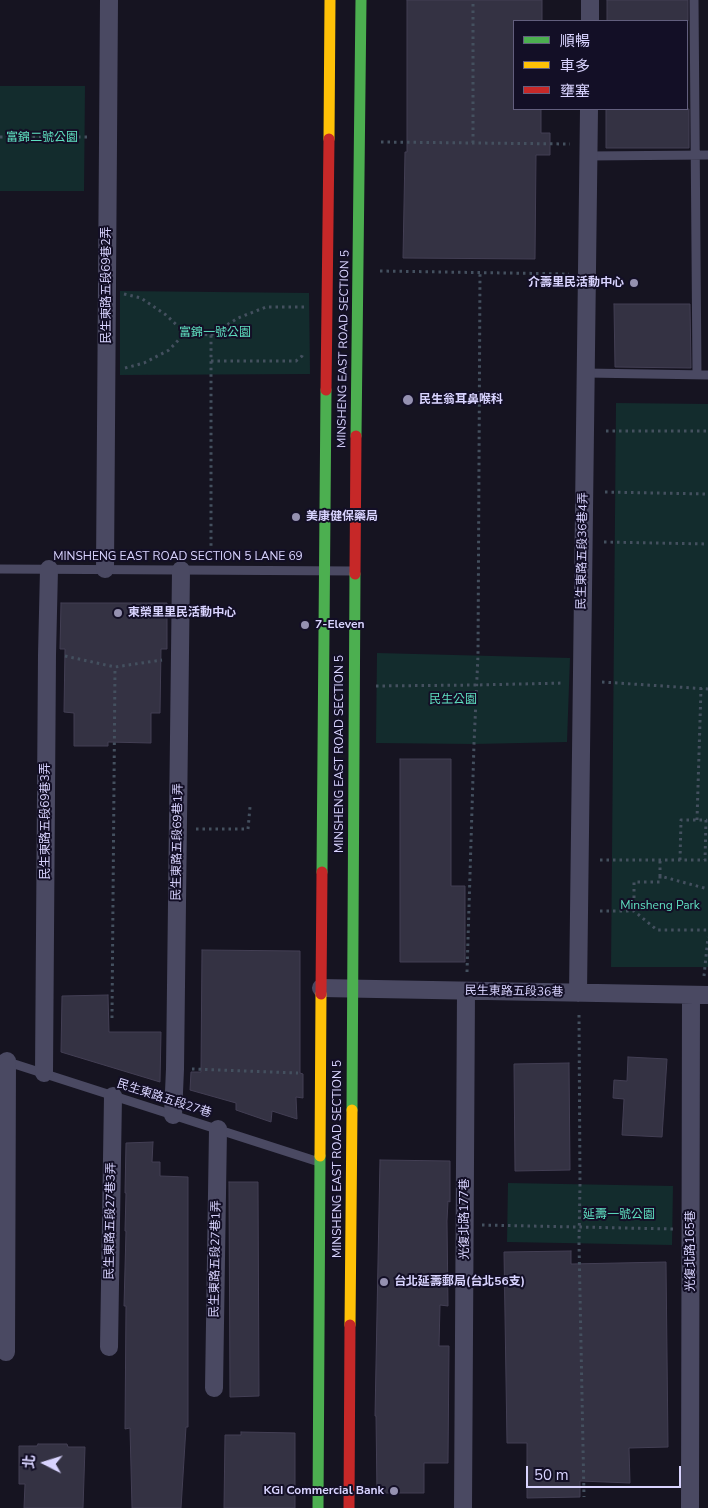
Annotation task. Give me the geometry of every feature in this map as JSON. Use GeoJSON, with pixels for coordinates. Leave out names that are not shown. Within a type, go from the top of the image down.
{"type":"FeatureCollection","features":[{"type":"Feature","properties":{"kind":"street","name":"民生東路五段69巷2弄"},"geometry":{"type":"LineString","coordinates":[[105,570],[108,0]]}},
{"type":"Feature","properties":{"kind":"street","name":"MINSHENG EAST ROAD SECTION 5"},"geometry":{"type":"LineString","coordinates":[[318,1508],[330,0]]}},
{"type":"Feature","properties":{"kind":"street","name":"MINSHENG EAST ROAD SECTION 5"},"geometry":{"type":"LineString","coordinates":[[349,1508],[361,0]]}},
{"type":"Feature","properties":{"kind":"street"},"geometry":{"type":"LineString","coordinates":[[590,0],[590,20]]}},
{"type":"Feature","properties":{"kind":"street","name":"民生東路五段36巷4弄"},"geometry":{"type":"LineString","coordinates":[[578,993],[588,110]]}},
{"type":"Feature","properties":{"kind":"street","name":"民生東路五段69巷3弄"},"geometry":{"type":"LineString","coordinates":[[44,1073],[49,569]]}},
{"type":"Feature","properties":{"kind":"street","name":"民生東路五段69巷1弄"},"geometry":{"type":"LineString","coordinates":[[173,1115],[181,570]]}},
{"type":"Feature","properties":{"kind":"street","name":"民生東路五段36巷"},"geometry":{"type":"LineString","coordinates":[[321,988],[353,989],[466,982],[578,993],[700,995]]}},
{"type":"Feature","properties":{"kind":"street","name":"光復北路177巷"},"geometry":{"type":"LineString","coordinates":[[463,1508],[466,982]]}},
{"type":"Feature","properties":{"kind":"street","name":"光復北路165巷"},"geometry":{"type":"LineString","coordinates":[[690,1508],[700,995]]}},
{"type":"Feature","properties":{"kind":"street"},"geometry":{"type":"LineString","coordinates":[[3,1060],[6,1352]]}},
{"type":"Feature","properties":{"kind":"street","name":"民生東路五段27巷3弄"},"geometry":{"type":"LineString","coordinates":[[109,1347],[113,1096]]}},
{"type":"Feature","properties":{"kind":"street","name":"民生東路五段27巷1弄"},"geometry":{"type":"LineString","coordinates":[[214,1388],[218,1129]]}},
{"type":"Feature","properties":{"kind":"lane"},"geometry":{"type":"LineString","coordinates":[[694,0],[697,375]]}},
{"type":"Feature","properties":{"kind":"lane"},"geometry":{"type":"LineString","coordinates":[[588,150],[708,155]]}},
{"type":"Feature","properties":{"kind":"lane"},"geometry":{"type":"LineString","coordinates":[[586,373],[708,375]]}},
{"type":"Feature","properties":{"kind":"lane","name":"MINSHENG EAST ROAD SECTION 5 LANE 69"},"geometry":{"type":"LineString","coordinates":[[0,569],[355,571]]}},
{"type":"Feature","properties":{"kind":"lane","name":"民生東路五段27巷"},"geometry":{"type":"LineString","coordinates":[[3,1060],[320,1162]]}},
{"type":"Feature","properties":{"kind":"path"},"geometry":{"type":"LineString","coordinates":[[473,0],[473,143]]}},
{"type":"Feature","properties":{"kind":"path"},"geometry":{"type":"LineString","coordinates":[[0,137],[107,136]]}},
{"type":"Feature","properties":{"kind":"path"},"geometry":{"type":"LineString","coordinates":[[378,142],[473,143],[588,150]]}},
{"type":"Feature","properties":{"kind":"path"},"geometry":{"type":"LineString","coordinates":[[376,271],[587,274]]}},
{"type":"Feature","properties":{"kind":"path"},"geometry":{"type":"LineString","coordinates":[[466,982],[478,655],[480,272]]}},
{"type":"Feature","properties":{"kind":"path"},"geometry":{"type":"LineString","coordinates":[[107,290],[141,298],[166,315],[185,333],[211,335],[238,318],[266,307],[305,306]]}},
{"type":"Feature","properties":{"kind":"path"},"geometry":{"type":"LineString","coordinates":[[106,373],[144,363],[169,350],[185,333]]}},
{"type":"Feature","properties":{"kind":"path"},"geometry":{"type":"LineString","coordinates":[[211,335],[211,570]]}},
{"type":"Feature","properties":{"kind":"path"},"geometry":{"type":"LineString","coordinates":[[211,361],[296,360],[302,356],[305,349]]}},
{"type":"Feature","properties":{"kind":"path"},"geometry":{"type":"LineString","coordinates":[[606,430],[708,431]]}},
{"type":"Feature","properties":{"kind":"path"},"geometry":{"type":"LineString","coordinates":[[605,492],[708,494]]}},
{"type":"Feature","properties":{"kind":"path"},"geometry":{"type":"LineString","coordinates":[[604,542],[708,544]]}},
{"type":"Feature","properties":{"kind":"path"},"geometry":{"type":"LineString","coordinates":[[47,656],[62,656],[115,667],[180,657]]}},
{"type":"Feature","properties":{"kind":"path"},"geometry":{"type":"LineString","coordinates":[[112,1018],[115,667]]}},
{"type":"Feature","properties":{"kind":"path"},"geometry":{"type":"LineString","coordinates":[[370,686],[570,682]]}},
{"type":"Feature","properties":{"kind":"path"},"geometry":{"type":"LineString","coordinates":[[602,682],[708,689]]}},
{"type":"Feature","properties":{"kind":"path"},"geometry":{"type":"LineString","coordinates":[[697,820],[701,688]]}},
{"type":"Feature","properties":{"kind":"path"},"geometry":{"type":"LineString","coordinates":[[178,829],[248,829],[250,808]]}},
{"type":"Feature","properties":{"kind":"path"},"geometry":{"type":"LineString","coordinates":[[600,860],[660,861],[707,860],[706,820],[681,820],[680,860]]}},
{"type":"Feature","properties":{"kind":"path"},"geometry":{"type":"LineString","coordinates":[[634,912],[634,882],[660,882],[660,861]]}},
{"type":"Feature","properties":{"kind":"path"},"geometry":{"type":"LineString","coordinates":[[660,876],[708,889]]}},
{"type":"Feature","properties":{"kind":"path"},"geometry":{"type":"LineString","coordinates":[[600,911],[634,912],[658,930],[708,930]]}},
{"type":"Feature","properties":{"kind":"path"},"geometry":{"type":"LineString","coordinates":[[704,977],[708,937]]}},
{"type":"Feature","properties":{"kind":"path"},"geometry":{"type":"LineString","coordinates":[[578,1015],[579,1227],[584,1498]]}},
{"type":"Feature","properties":{"kind":"path"},"geometry":{"type":"LineString","coordinates":[[174,1069],[304,1073]]}},
{"type":"Feature","properties":{"kind":"path"},"geometry":{"type":"LineString","coordinates":[[482,1225],[679,1229]]}},
{"type":"Feature","properties":{"kind":"green space","name":"富錦二號公園"},"geometry":{"type":"Polygon","coordinates":[[[0,86],[85,86],[84,191],[0,191],[0,86]]]}},
{"type":"Feature","properties":{"kind":"green space","name":"富錦一號公園"},"geometry":{"type":"Polygon","coordinates":[[[120,291],[309,293],[310,374],[120,375],[120,291]]]}},
{"type":"Feature","properties":{"kind":"green space","name":"Minsheng Park"},"geometry":{"type":"Polygon","coordinates":[[[616,403],[708,404],[708,967],[611,967],[616,403]]]}},
{"type":"Feature","properties":{"kind":"green space","name":"民生公園"},"geometry":{"type":"Polygon","coordinates":[[[377,653],[570,658],[567,742],[474,744],[376,743],[377,653]]]}},
{"type":"Feature","properties":{"kind":"green space","name":"延壽一號公園"},"geometry":{"type":"Polygon","coordinates":[[[508,1183],[673,1186],[672,1245],[507,1242],[508,1183]]]}},
{"type":"Feature","properties":{"kind":"building"},"geometry":{"type":"Polygon","coordinates":[[[407,0],[542,0],[542,20],[513,20],[513,110],[541,110],[541,133],[550,133],[550,155],[536,155],[535,259],[403,258],[405,152],[407,152],[407,0]]]}},
{"type":"Feature","properties":{"kind":"building"},"geometry":{"type":"Polygon","coordinates":[[[607,0],[688,0],[688,20],[607,20],[607,0]]]}},
{"type":"Feature","properties":{"kind":"building"},"geometry":{"type":"Polygon","coordinates":[[[689,109],[689,148],[606,148],[606,110],[689,109]]]}},
{"type":"Feature","properties":{"kind":"building"},"geometry":{"type":"Polygon","coordinates":[[[614,304],[690,304],[691,368],[615,367],[614,304]]]}},
{"type":"Feature","properties":{"kind":"building"},"geometry":{"type":"Polygon","coordinates":[[[61,603],[167,603],[167,649],[161,649],[160,713],[151,713],[151,743],[108,742],[108,746],[74,746],[74,713],[64,712],[65,649],[60,649],[61,603]]]}},
{"type":"Feature","properties":{"kind":"building"},"geometry":{"type":"Polygon","coordinates":[[[400,759],[451,759],[451,886],[465,886],[465,962],[400,962],[400,759]]]}},
{"type":"Feature","properties":{"kind":"building"},"geometry":{"type":"Polygon","coordinates":[[[202,950],[300,951],[300,1073],[303,1074],[303,1098],[296,1097],[297,1119],[272,1111],[271,1122],[236,1110],[236,1103],[190,1090],[191,1072],[201,1072],[202,950]]]}},
{"type":"Feature","properties":{"kind":"building"},"geometry":{"type":"Polygon","coordinates":[[[108,995],[109,1032],[161,1032],[160,1082],[61,1052],[62,996],[108,995]]]}},
{"type":"Feature","properties":{"kind":"building"},"geometry":{"type":"Polygon","coordinates":[[[628,1057],[667,1059],[662,1137],[622,1135],[624,1099],[613,1098],[614,1080],[627,1081],[628,1057]]]}},
{"type":"Feature","properties":{"kind":"building"},"geometry":{"type":"Polygon","coordinates":[[[569,1063],[570,1170],[515,1171],[514,1064],[569,1063]]]}},
{"type":"Feature","properties":{"kind":"building"},"geometry":{"type":"Polygon","coordinates":[[[153,1142],[152,1162],[160,1162],[160,1176],[188,1177],[188,1427],[186,1427],[181,1508],[132,1508],[130,1428],[125,1429],[126,1143],[153,1142]]]}},
{"type":"Feature","properties":{"kind":"building"},"geometry":{"type":"Polygon","coordinates":[[[380,1160],[450,1161],[450,1202],[448,1201],[447,1221],[448,1306],[440,1305],[439,1346],[449,1346],[448,1463],[424,1463],[424,1493],[377,1493],[375,1416],[380,1160]]]}},
{"type":"Feature","properties":{"kind":"building"},"geometry":{"type":"Polygon","coordinates":[[[229,1182],[258,1182],[259,1396],[230,1397],[229,1182]]]}},
{"type":"Feature","properties":{"kind":"building"},"geometry":{"type":"Polygon","coordinates":[[[571,1251],[571,1264],[666,1262],[668,1447],[629,1448],[630,1483],[580,1481],[580,1497],[527,1498],[527,1443],[507,1443],[504,1252],[571,1251]]]}},
{"type":"Feature","properties":{"kind":"building"},"geometry":{"type":"Polygon","coordinates":[[[241,1432],[295,1433],[295,1508],[224,1508],[225,1435],[241,1435],[241,1432]]]}},
{"type":"Feature","properties":{"kind":"building"},"geometry":{"type":"Polygon","coordinates":[[[38,1444],[67,1444],[68,1447],[85,1447],[83,1508],[24,1508],[25,1484],[19,1484],[19,1446],[37,1446],[38,1444]]]}},
{"type":"Feature","properties":{"kind":"traffic: fast"},"geometry":{"type":"LineString","coordinates":[[356,436],[361,0]]}},
{"type":"Feature","properties":{"kind":"traffic: fast"},"geometry":{"type":"LineString","coordinates":[[322,872],[326,390]]}},
{"type":"Feature","properties":{"kind":"traffic: fast"},"geometry":{"type":"LineString","coordinates":[[352,1110],[355,574]]}},
{"type":"Feature","properties":{"kind":"traffic: fast"},"geometry":{"type":"LineString","coordinates":[[318,1508],[320,1156]]}},
{"type":"Feature","properties":{"kind":"traffic: slow"},"geometry":{"type":"LineString","coordinates":[[329,139],[330,0]]}},
{"type":"Feature","properties":{"kind":"traffic: slow"},"geometry":{"type":"LineString","coordinates":[[320,1156],[321,994]]}},
{"type":"Feature","properties":{"kind":"traffic: slow"},"geometry":{"type":"LineString","coordinates":[[350,1325],[352,1110]]}},
{"type":"Feature","properties":{"kind":"traffic: jam"},"geometry":{"type":"LineString","coordinates":[[326,390],[329,139]]}},
{"type":"Feature","properties":{"kind":"traffic: jam"},"geometry":{"type":"LineString","coordinates":[[355,574],[356,436]]}},
{"type":"Feature","properties":{"kind":"traffic: jam"},"geometry":{"type":"LineString","coordinates":[[321,994],[322,872]]}},
{"type":"Feature","properties":{"kind":"traffic: jam"},"geometry":{"type":"LineString","coordinates":[[349,1508],[350,1325]]}},
{"type":"Feature","properties":{"kind":"place","name":"介壽里民活動中心"},"geometry":{"type":"Point","coordinates":[634,283]}},
{"type":"Feature","properties":{"kind":"place","name":"民生翁耳鼻喉科"},"geometry":{"type":"Point","coordinates":[408,400]}},
{"type":"Feature","properties":{"kind":"place","name":"美康健保藥局"},"geometry":{"type":"Point","coordinates":[296,517]}},
{"type":"Feature","properties":{"kind":"place","name":"東榮里里民活動中心"},"geometry":{"type":"Point","coordinates":[118,613]}},
{"type":"Feature","properties":{"kind":"place","name":"7-Eleven"},"geometry":{"type":"Point","coordinates":[305,625]}},
{"type":"Feature","properties":{"kind":"place","name":"台北延壽郵局(台北56支)"},"geometry":{"type":"Point","coordinates":[384,1282]}},
{"type":"Feature","properties":{"kind":"place","name":"KGI Commercial Bank"},"geometry":{"type":"Point","coordinates":[394,1491]}}]}
